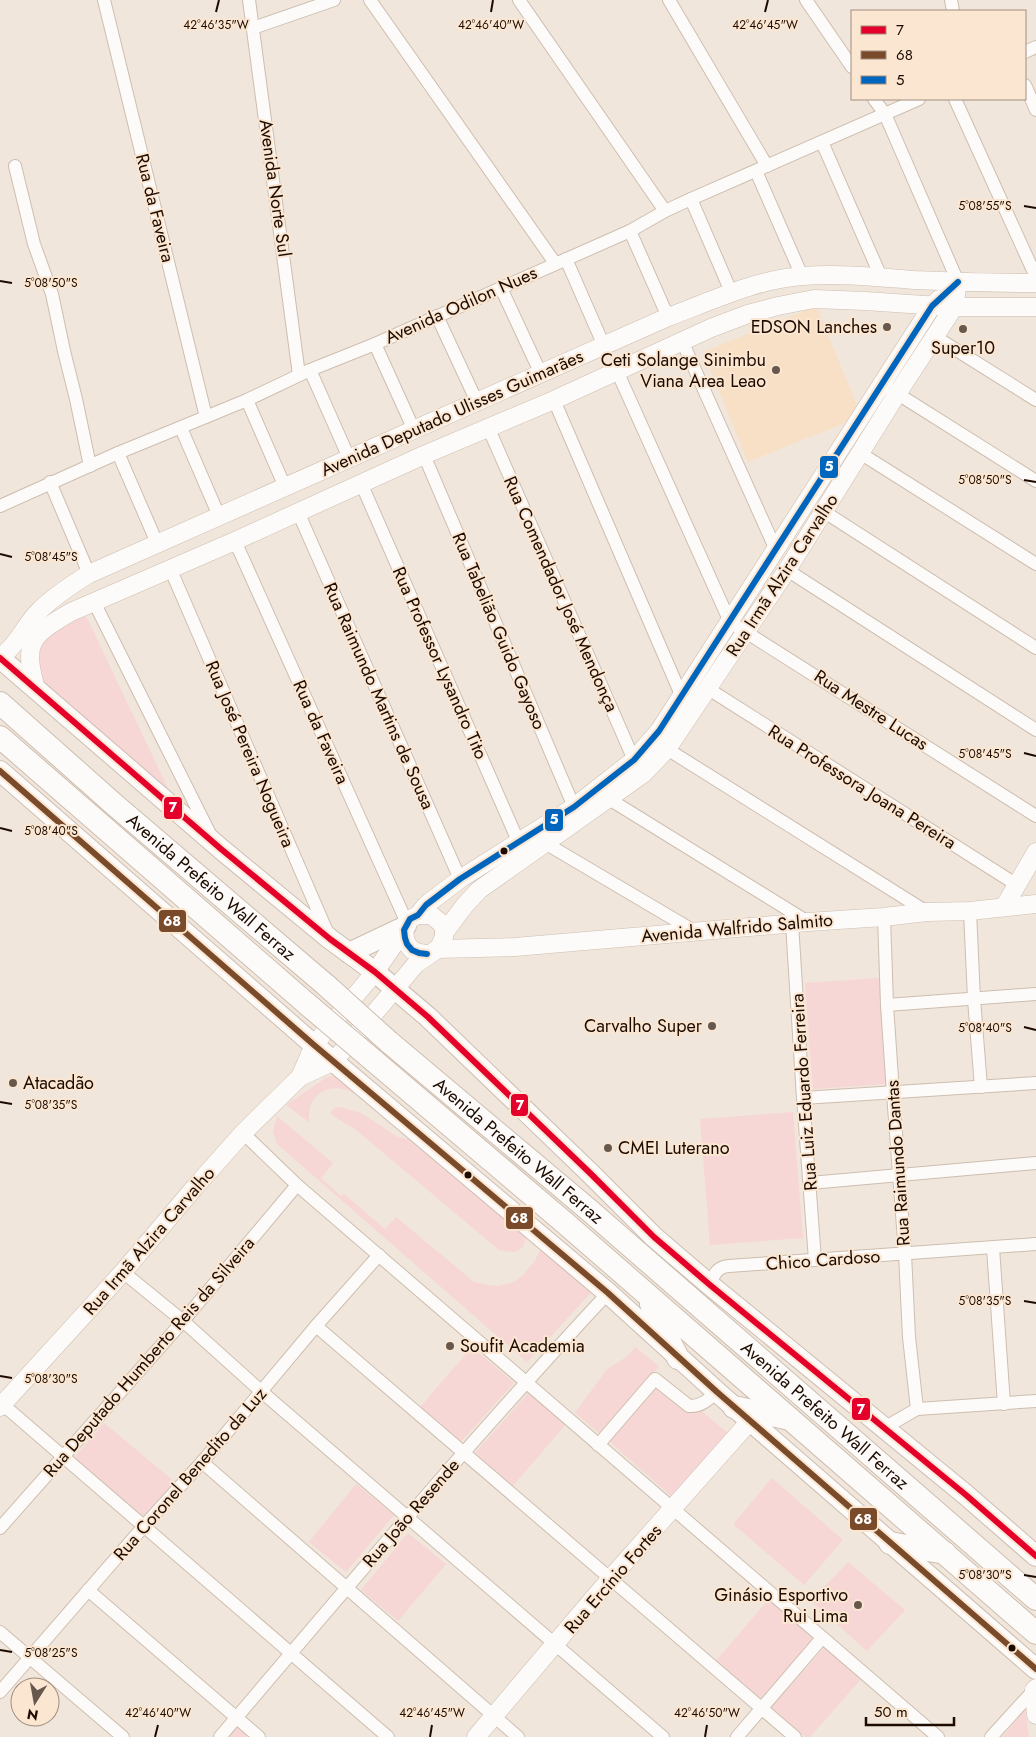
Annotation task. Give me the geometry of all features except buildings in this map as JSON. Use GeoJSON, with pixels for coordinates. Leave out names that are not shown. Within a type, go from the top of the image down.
{"type":"FeatureCollection","features":[{"type":"Feature","properties":{"kind":"highway","name":"Avenida Prefeito Wall Ferraz"},"geometry":{"type":"LineString","coordinates":[[0,703],[116,806],[327,986],[389,1042],[589,1210],[1036,1599]]}},
{"type":"Feature","properties":{"kind":"highway","name":"Avenida Prefeito Wall Ferraz"},"geometry":{"type":"LineString","coordinates":[[0,738],[372,1060],[479,1149],[1036,1633]]}},
{"type":"Feature","properties":{"kind":"highway"},"geometry":{"type":"LineString","coordinates":[[646,1294],[678,1358]]}},
{"type":"Feature","properties":{"kind":"highway"},"geometry":{"type":"LineString","coordinates":[[742,1414],[792,1420]]}},
{"type":"Feature","properties":{"kind":"highway"},"geometry":{"type":"LineString","coordinates":[[890,1543],[946,1554]]}},
{"type":"Feature","properties":{"kind":"main road","name":"Avenida Prefeito Wall Ferraz"},"geometry":{"type":"LineString","coordinates":[[0,656],[215,843],[330,939],[375,972],[428,1017],[654,1237],[966,1495],[1036,1556]]}},
{"type":"Feature","properties":{"kind":"main road"},"geometry":{"type":"LineString","coordinates":[[0,771],[314,1045],[608,1293],[678,1358],[1036,1669]]}},
{"type":"Feature","properties":{"kind":"main road"},"geometry":{"type":"LineString","coordinates":[[350,954],[409,924]]}},
{"type":"Feature","properties":{"kind":"street","name":"Rua da Faveira"},"geometry":{"type":"LineString","coordinates":[[104,0],[206,416]]}},
{"type":"Feature","properties":{"kind":"street","name":"Avenida Norte Sul"},"geometry":{"type":"LineString","coordinates":[[249,0],[305,373],[349,458]]}},
{"type":"Feature","properties":{"kind":"street"},"geometry":{"type":"LineString","coordinates":[[253,28],[334,0]]}},
{"type":"Feature","properties":{"kind":"street"},"geometry":{"type":"LineString","coordinates":[[370,0],[560,261],[604,346]]}},
{"type":"Feature","properties":{"kind":"street"},"geometry":{"type":"LineString","coordinates":[[519,0],[664,211]]}},
{"type":"Feature","properties":{"kind":"street"},"geometry":{"type":"LineString","coordinates":[[669,0],[762,168],[802,276]]}},
{"type":"Feature","properties":{"kind":"street"},"geometry":{"type":"LineString","coordinates":[[806,0],[851,66]]}},
{"type":"Feature","properties":{"kind":"street"},"geometry":{"type":"LineString","coordinates":[[1026,86],[1036,110]]}},
{"type":"Feature","properties":{"kind":"street"},"geometry":{"type":"LineString","coordinates":[[875,100],[884,114],[958,282]]}},
{"type":"Feature","properties":{"kind":"street","name":"Avenida Odilon Nues"},"geometry":{"type":"LineString","coordinates":[[0,506],[50,482],[182,428],[375,344],[630,231],[664,211],[917,100]]}},
{"type":"Feature","properties":{"kind":"street"},"geometry":{"type":"LineString","coordinates":[[954,100],[1036,277]]}},
{"type":"Feature","properties":{"kind":"street"},"geometry":{"type":"LineString","coordinates":[[822,142],[881,277]]}},
{"type":"Feature","properties":{"kind":"street"},"geometry":{"type":"LineString","coordinates":[[14,166],[34,244],[52,294],[90,466]]}},
{"type":"Feature","properties":{"kind":"street"},"geometry":{"type":"LineString","coordinates":[[691,199],[732,294]]}},
{"type":"Feature","properties":{"kind":"street"},"geometry":{"type":"LineString","coordinates":[[630,231],[668,317]]}},
{"type":"Feature","properties":{"kind":"street","name":"Avenida Deputado Ulisses Guimarães"},"geometry":{"type":"LineString","coordinates":[[0,656],[11,650],[37,613],[64,590],[89,574],[668,317],[762,283],[802,276],[1036,283]]}},
{"type":"Feature","properties":{"kind":"street","name":"Rua Irmã Alzira Carvalho"},"geometry":{"type":"LineString","coordinates":[[300,1077],[314,1045],[375,972],[409,924],[426,904],[460,879],[574,807],[634,760],[660,731],[932,306],[958,282]]}},
{"type":"Feature","properties":{"kind":"street","name":"Rua Irmã Alzira Carvalho"},"geometry":{"type":"LineString","coordinates":[[1,1405],[123,1272],[243,1133],[300,1077],[334,1061],[416,964],[442,942],[444,933],[479,890],[643,774],[667,749],[787,570],[954,307],[958,282]]}},
{"type":"Feature","properties":{"kind":"street"},"geometry":{"type":"LineString","coordinates":[[501,288],[541,374]]}},
{"type":"Feature","properties":{"kind":"street","name":"Avenida Deputado Ulisses Guimarães"},"geometry":{"type":"LineString","coordinates":[[36,689],[30,651],[35,638],[48,625],[71,612],[424,455],[554,400],[682,341],[748,314],[778,306],[814,300],[1032,310]]}},
{"type":"Feature","properties":{"kind":"street"},"geometry":{"type":"LineString","coordinates":[[437,316],[477,402]]}},
{"type":"Feature","properties":{"kind":"street"},"geometry":{"type":"LineString","coordinates":[[934,336],[1036,400]]}},
{"type":"Feature","properties":{"kind":"street"},"geometry":{"type":"LineString","coordinates":[[682,341],[776,550]]}},
{"type":"Feature","properties":{"kind":"street"},"geometry":{"type":"LineString","coordinates":[[375,344],[414,430]]}},
{"type":"Feature","properties":{"kind":"street"},"geometry":{"type":"LineString","coordinates":[[572,360],[585,385]]}},
{"type":"Feature","properties":{"kind":"street"},"geometry":{"type":"LineString","coordinates":[[617,371],[730,622]]}},
{"type":"Feature","properties":{"kind":"street"},"geometry":{"type":"LineString","coordinates":[[883,384],[1036,481]]}},
{"type":"Feature","properties":{"kind":"street"},"geometry":{"type":"LineString","coordinates":[[247,400],[285,487]]}},
{"type":"Feature","properties":{"kind":"street"},"geometry":{"type":"LineString","coordinates":[[554,400],[682,697]]}},
{"type":"Feature","properties":{"kind":"street","name":"Rua Comendador José Mendonça"},"geometry":{"type":"LineString","coordinates":[[488,427],[634,760]]}},
{"type":"Feature","properties":{"kind":"street"},"geometry":{"type":"LineString","coordinates":[[182,428],[219,516]]}},
{"type":"Feature","properties":{"kind":"street"},"geometry":{"type":"LineString","coordinates":[[118,453],[157,543]]}},
{"type":"Feature","properties":{"kind":"street"},"geometry":{"type":"LineString","coordinates":[[860,453],[1036,564]]}},
{"type":"Feature","properties":{"kind":"street","name":"Rua Tabelião Guido Gayoso"},"geometry":{"type":"LineString","coordinates":[[424,455],[574,807]]}},
{"type":"Feature","properties":{"kind":"street"},"geometry":{"type":"LineString","coordinates":[[50,482],[89,574]]}},
{"type":"Feature","properties":{"kind":"street","name":"Rua Professor Lysandro Tito"},"geometry":{"type":"LineString","coordinates":[[361,483],[519,843]]}},
{"type":"Feature","properties":{"kind":"street"},"geometry":{"type":"LineString","coordinates":[[823,511],[1036,648]]}},
{"type":"Feature","properties":{"kind":"street","name":"Rua Raimundo Martins de Sousa"},"geometry":{"type":"LineString","coordinates":[[298,512],[460,879]]}},
{"type":"Feature","properties":{"kind":"street","name":"Rua da Faveira"},"geometry":{"type":"LineString","coordinates":[[235,540],[409,924]]}},
{"type":"Feature","properties":{"kind":"street","name":"Rua José Pereira Nogueira"},"geometry":{"type":"LineString","coordinates":[[170,568],[330,939]]}},
{"type":"Feature","properties":{"kind":"street"},"geometry":{"type":"LineString","coordinates":[[787,570],[1036,730]]}},
{"type":"Feature","properties":{"kind":"street"},"geometry":{"type":"LineString","coordinates":[[64,590],[66,605],[71,612]]}},
{"type":"Feature","properties":{"kind":"street"},"geometry":{"type":"LineString","coordinates":[[94,602],[215,843]]}},
{"type":"Feature","properties":{"kind":"street","name":"Rua Mestre Lucas"},"geometry":{"type":"LineString","coordinates":[[730,622],[1036,816]]}},
{"type":"Feature","properties":{"kind":"street","name":"Rua Professora Joana Pereira"},"geometry":{"type":"LineString","coordinates":[[707,688],[1017,885]]}},
{"type":"Feature","properties":{"kind":"street"},"geometry":{"type":"LineString","coordinates":[[667,749],[927,912]]}},
{"type":"Feature","properties":{"kind":"street"},"geometry":{"type":"LineString","coordinates":[[609,799],[800,922]]}},
{"type":"Feature","properties":{"kind":"street"},"geometry":{"type":"LineString","coordinates":[[545,843],[694,931]]}},
{"type":"Feature","properties":{"kind":"street"},"geometry":{"type":"LineString","coordinates":[[1004,907],[1036,852]]}},
{"type":"Feature","properties":{"kind":"street","name":"Avenida Walfrido Salmito"},"geometry":{"type":"LineString","coordinates":[[432,952],[515,947],[927,912],[970,911],[1033,901]]}},
{"type":"Feature","properties":{"kind":"street"},"geometry":{"type":"LineString","coordinates":[[970,911],[981,1087]]}},
{"type":"Feature","properties":{"kind":"street"},"geometry":{"type":"LineString","coordinates":[[432,952],[419,953],[412,950],[407,944],[404,938],[409,924],[428,914],[434,916],[441,923],[444,933]]}},
{"type":"Feature","properties":{"kind":"street","name":"Rua Raimundo Dantas"},"geometry":{"type":"LineString","coordinates":[[884,917],[887,1005],[909,1337],[917,1409]]}},
{"type":"Feature","properties":{"kind":"street","name":"Rua Luiz Eduardo Ferreira"},"geometry":{"type":"LineString","coordinates":[[800,922],[803,1098],[816,1260]]}},
{"type":"Feature","properties":{"kind":"street"},"geometry":{"type":"LineString","coordinates":[[887,1005],[1036,994]]}},
{"type":"Feature","properties":{"kind":"street"},"geometry":{"type":"LineString","coordinates":[[803,1098],[1036,1083]]}},
{"type":"Feature","properties":{"kind":"street"},"geometry":{"type":"LineString","coordinates":[[243,1133],[297,1185],[938,1737]]}},
{"type":"Feature","properties":{"kind":"street"},"geometry":{"type":"LineString","coordinates":[[810,1182],[1036,1163]]}},
{"type":"Feature","properties":{"kind":"street","name":"Rua Deputado Humberto Reis da Silveira"},"geometry":{"type":"LineString","coordinates":[[0,1528],[183,1321],[297,1185]]}},
{"type":"Feature","properties":{"kind":"street","name":"Chico Cardoso"},"geometry":{"type":"LineString","coordinates":[[710,1285],[716,1271],[722,1267],[1036,1244]]}},
{"type":"Feature","properties":{"kind":"street"},"geometry":{"type":"LineString","coordinates":[[993,1248],[1004,1404]]}},
{"type":"Feature","properties":{"kind":"street","name":"Rua Coronel Benedito da Luz"},"geometry":{"type":"LineString","coordinates":[[0,1692],[202,1462],[316,1326],[379,1255]]}},
{"type":"Feature","properties":{"kind":"street"},"geometry":{"type":"LineString","coordinates":[[123,1272],[183,1321],[262,1392],[556,1644],[658,1736]]}},
{"type":"Feature","properties":{"kind":"street","name":"Rua João Resende"},"geometry":{"type":"LineString","coordinates":[[220,1737],[463,1452],[608,1293]]}},
{"type":"Feature","properties":{"kind":"street"},"geometry":{"type":"LineString","coordinates":[[316,1326],[795,1737]]}},
{"type":"Feature","properties":{"kind":"street"},"geometry":{"type":"LineString","coordinates":[[598,1445],[655,1379],[689,1406],[695,1406],[707,1401],[717,1392]]}},
{"type":"Feature","properties":{"kind":"street"},"geometry":{"type":"LineString","coordinates":[[884,1428],[917,1409],[1036,1401]]}},
{"type":"Feature","properties":{"kind":"street"},"geometry":{"type":"LineString","coordinates":[[1,1405],[388,1737]]}},
{"type":"Feature","properties":{"kind":"street","name":"Rua Ercínio Fortes"},"geometry":{"type":"LineString","coordinates":[[476,1737],[610,1579],[673,1509],[742,1414]]}},
{"type":"Feature","properties":{"kind":"street"},"geometry":{"type":"LineString","coordinates":[[202,1462],[518,1737]]}},
{"type":"Feature","properties":{"kind":"street"},"geometry":{"type":"LineString","coordinates":[[88,1590],[259,1737]]}},
{"type":"Feature","properties":{"kind":"street"},"geometry":{"type":"LineString","coordinates":[[0,1632],[123,1737]]}},
{"type":"Feature","properties":{"kind":"street"},"geometry":{"type":"LineString","coordinates":[[737,1737],[822,1638]]}},
{"type":"Feature","properties":{"kind":"street"},"geometry":{"type":"LineString","coordinates":[[1035,1689],[1036,1715]]}},
{"type":"Feature","properties":{"kind":"street"},"geometry":{"type":"LineString","coordinates":[[991,1737],[1035,1689]]}},
{"type":"Feature","properties":{"kind":"shaded area","name":"Ceti Solange Sinimbu Viana Area Leao"},"geometry":{"type":"Polygon","coordinates":[[[816,306],[859,410],[855,419],[748,462],[703,352],[816,306]]]}},
{"type":"Feature","properties":{"kind":"shaded area"},"geometry":{"type":"Polygon","coordinates":[[[77,612],[87,618],[172,797],[43,683],[34,647],[77,612]]]}},
{"type":"Feature","properties":{"kind":"shaded area"},"geometry":{"type":"Polygon","coordinates":[[[879,978],[886,1084],[813,1089],[805,983],[879,978]]]}},
{"type":"Feature","properties":{"kind":"shaded area"},"geometry":{"type":"Polygon","coordinates":[[[337,1075],[388,1113],[354,1093],[336,1088],[327,1089],[313,1100],[309,1122],[286,1105],[327,1077],[337,1075]]]}},
{"type":"Feature","properties":{"kind":"shaded area"},"geometry":{"type":"Polygon","coordinates":[[[340,1107],[361,1113],[398,1137],[419,1141],[526,1233],[524,1245],[514,1252],[499,1250],[355,1129],[331,1115],[331,1111],[340,1107]]]}},
{"type":"Feature","properties":{"kind":"shaded area"},"geometry":{"type":"Polygon","coordinates":[[[793,1112],[803,1238],[710,1245],[700,1119],[793,1112]]]}},
{"type":"Feature","properties":{"kind":"shaded area"},"geometry":{"type":"Polygon","coordinates":[[[277,1116],[333,1163],[321,1178],[341,1196],[344,1194],[385,1229],[396,1217],[474,1282],[498,1286],[514,1282],[534,1262],[545,1242],[597,1286],[527,1362],[277,1144],[273,1132],[277,1116]]]}},
{"type":"Feature","properties":{"kind":"shaded area"},"geometry":{"type":"Polygon","coordinates":[[[472,1347],[514,1383],[461,1442],[420,1407],[472,1347]]]}},
{"type":"Feature","properties":{"kind":"shaded area"},"geometry":{"type":"Polygon","coordinates":[[[635,1347],[659,1366],[599,1433],[575,1413],[607,1369],[628,1356],[635,1347]]]}},
{"type":"Feature","properties":{"kind":"shaded area"},"geometry":{"type":"Polygon","coordinates":[[[663,1379],[729,1434],[672,1497],[609,1441],[663,1379]]]}},
{"type":"Feature","properties":{"kind":"shaded area"},"geometry":{"type":"Polygon","coordinates":[[[528,1393],[566,1424],[512,1487],[475,1453],[528,1393]]]}},
{"type":"Feature","properties":{"kind":"shaded area"},"geometry":{"type":"Polygon","coordinates":[[[104,1423],[176,1483],[146,1519],[74,1458],[104,1423]]]}},
{"type":"Feature","properties":{"kind":"shaded area"},"geometry":{"type":"Polygon","coordinates":[[[772,1478],[843,1540],[804,1585],[733,1524],[772,1478]]]}},
{"type":"Feature","properties":{"kind":"shaded area"},"geometry":{"type":"Polygon","coordinates":[[[356,1484],[394,1515],[346,1572],[309,1542],[356,1484]]]}},
{"type":"Feature","properties":{"kind":"shaded area"},"geometry":{"type":"Polygon","coordinates":[[[408,1533],[446,1564],[398,1621],[361,1590],[408,1533]]]}},
{"type":"Feature","properties":{"kind":"shaded area","name":"Ginásio Esportivo Rui Lima"},"geometry":{"type":"Polygon","coordinates":[[[848,1562],[905,1610],[867,1651],[811,1601],[848,1562]]]}},
{"type":"Feature","properties":{"kind":"shaded area"},"geometry":{"type":"Polygon","coordinates":[[[769,1599],[815,1639],[760,1700],[715,1662],[769,1599]]]}},
{"type":"Feature","properties":{"kind":"shaded area"},"geometry":{"type":"Polygon","coordinates":[[[824,1648],[861,1679],[810,1737],[806,1737],[771,1708],[824,1648]]]}},
{"type":"Feature","properties":{"kind":"shaded area"},"geometry":{"type":"Polygon","coordinates":[[[1025,1710],[1029,1737],[1002,1737],[1025,1710]]]}},
{"type":"Feature","properties":{"kind":"shaded area"},"geometry":{"type":"Polygon","coordinates":[[[237,1721],[255,1737],[223,1737],[237,1721]]]}},
{"type":"Feature","properties":{"kind":"transit line","name":"5"},"geometry":{"type":"LineString","coordinates":[[427,954],[412,950],[407,944],[404,930],[410,919],[418,915],[426,905],[460,879],[574,807],[634,760],[659,731],[932,306],[958,282]]}},
{"type":"Feature","properties":{"kind":"transit line","name":"7"},"geometry":{"type":"LineString","coordinates":[[0,658],[221,849],[330,939],[375,972],[428,1017],[654,1237],[966,1495],[1036,1556]]}},
{"type":"Feature","properties":{"kind":"transit line","name":"68"},"geometry":{"type":"LineString","coordinates":[[0,771],[314,1045],[608,1293],[717,1392],[1036,1669]]}},
{"type":"Feature","properties":{"kind":"place","name":"EDSON Lanches"},"geometry":{"type":"Point","coordinates":[887,327]}},
{"type":"Feature","properties":{"kind":"place","name":"Super10"},"geometry":{"type":"Point","coordinates":[963,329]}},
{"type":"Feature","properties":{"kind":"place","name":"Ceti Solange Sinimbu Viana Area Leao"},"geometry":{"type":"Point","coordinates":[776,370]}},
{"type":"Feature","properties":{"kind":"place","name":"Carvalho Super"},"geometry":{"type":"Point","coordinates":[712,1026]}},
{"type":"Feature","properties":{"kind":"place","name":"Atacadão"},"geometry":{"type":"Point","coordinates":[13,1083]}},
{"type":"Feature","properties":{"kind":"place","name":"CMEI Luterano"},"geometry":{"type":"Point","coordinates":[608,1148]}},
{"type":"Feature","properties":{"kind":"place","name":"Soufit Academia"},"geometry":{"type":"Point","coordinates":[450,1346]}},
{"type":"Feature","properties":{"kind":"place","name":"Ginásio Esportivo Rui Lima"},"geometry":{"type":"Point","coordinates":[858,1605]}}]}
